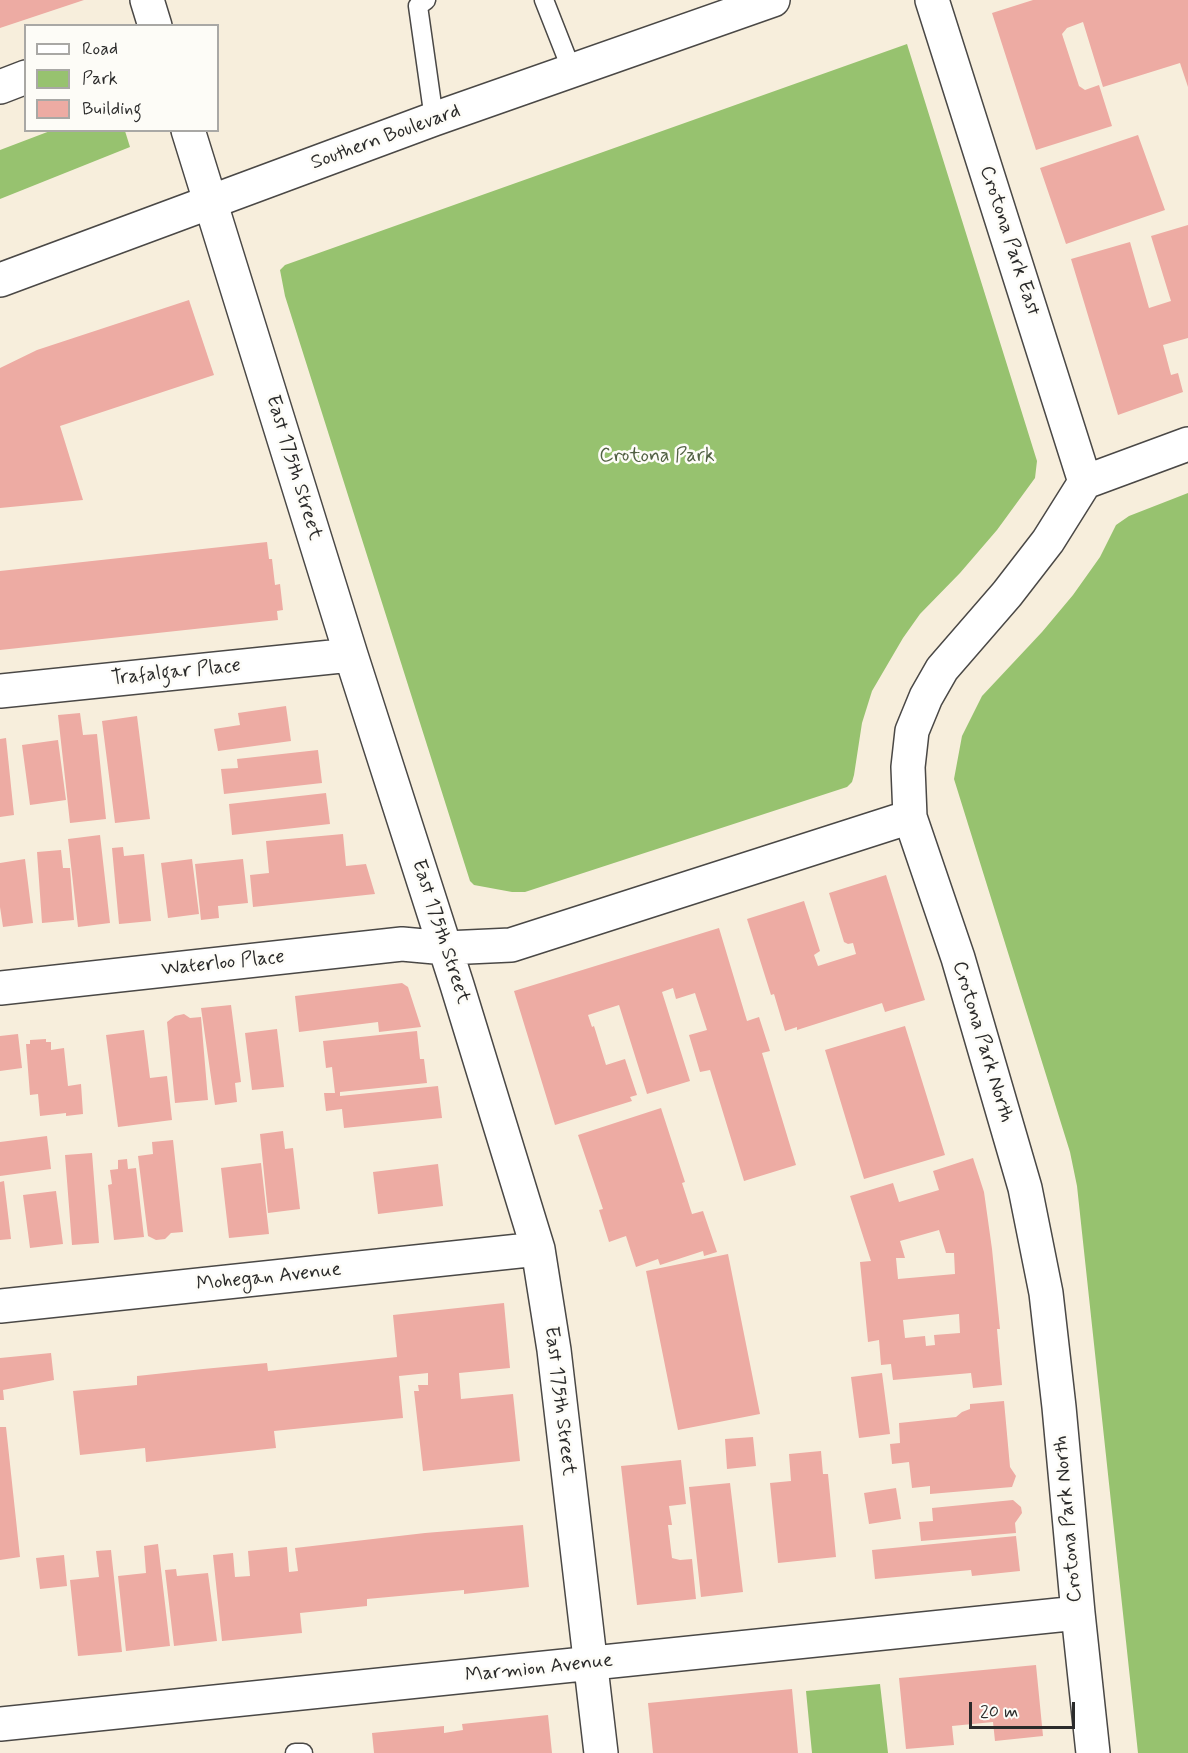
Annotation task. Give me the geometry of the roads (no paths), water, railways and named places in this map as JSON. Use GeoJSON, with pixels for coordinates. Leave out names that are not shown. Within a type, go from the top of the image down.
{"type":"FeatureCollection","features":[{"type":"Feature","properties":{"kind":"street"},"geometry":{"type":"LineString","coordinates":[[147,0],[154,24]]}},
{"type":"Feature","properties":{"kind":"street","name":"Southern Boulevard"},"geometry":{"type":"LineString","coordinates":[[0,280],[434,119],[773,0]]}},
{"type":"Feature","properties":{"kind":"street","name":"Crotona Park East"},"geometry":{"type":"LineString","coordinates":[[932,0],[1085,482]]}},
{"type":"Feature","properties":{"kind":"street"},"geometry":{"type":"LineString","coordinates":[[0,87],[24,78]]}},
{"type":"Feature","properties":{"kind":"street","name":"East 175th Street"},"geometry":{"type":"LineString","coordinates":[[189,132],[351,655],[446,948],[538,1249],[554,1350],[601,1753]]}},
{"type":"Feature","properties":{"kind":"street"},"geometry":{"type":"LineString","coordinates":[[446,948],[511,945],[910,816],[908,767],[912,731],[926,697],[942,669],[1007,594],[1047,541],[1085,482],[1188,444]]}},
{"type":"Feature","properties":{"kind":"street","name":"Trafalgar Place"},"geometry":{"type":"LineString","coordinates":[[0,691],[351,655]]}},
{"type":"Feature","properties":{"kind":"street","name":"Crotona Park North"},"geometry":{"type":"LineString","coordinates":[[910,816],[958,958],[1026,1188],[1048,1313],[1093,1753]]}},
{"type":"Feature","properties":{"kind":"street","name":"Waterloo Place"},"geometry":{"type":"LineString","coordinates":[[0,988],[402,944],[446,948]]}},
{"type":"Feature","properties":{"kind":"street","name":"Mohegan Avenue"},"geometry":{"type":"LineString","coordinates":[[0,1306],[538,1249]]}},
{"type":"Feature","properties":{"kind":"street","name":"Marmion Avenue"},"geometry":{"type":"LineString","coordinates":[[0,1724],[1078,1613]]}},
{"type":"Feature","properties":{"kind":"lane"},"geometry":{"type":"LineString","coordinates":[[426,0],[418,6],[434,119]]}},
{"type":"Feature","properties":{"kind":"lane"},"geometry":{"type":"LineString","coordinates":[[544,0],[572,71]]}},
{"type":"Feature","properties":{"kind":"lane"},"geometry":{"type":"LineString","coordinates":[[295,1753],[303,1753]]}},
{"type":"Feature","properties":{"kind":"park label","name":"Crotona Park"},"geometry":{"type":"Point","coordinates":[657,457]}}]}
